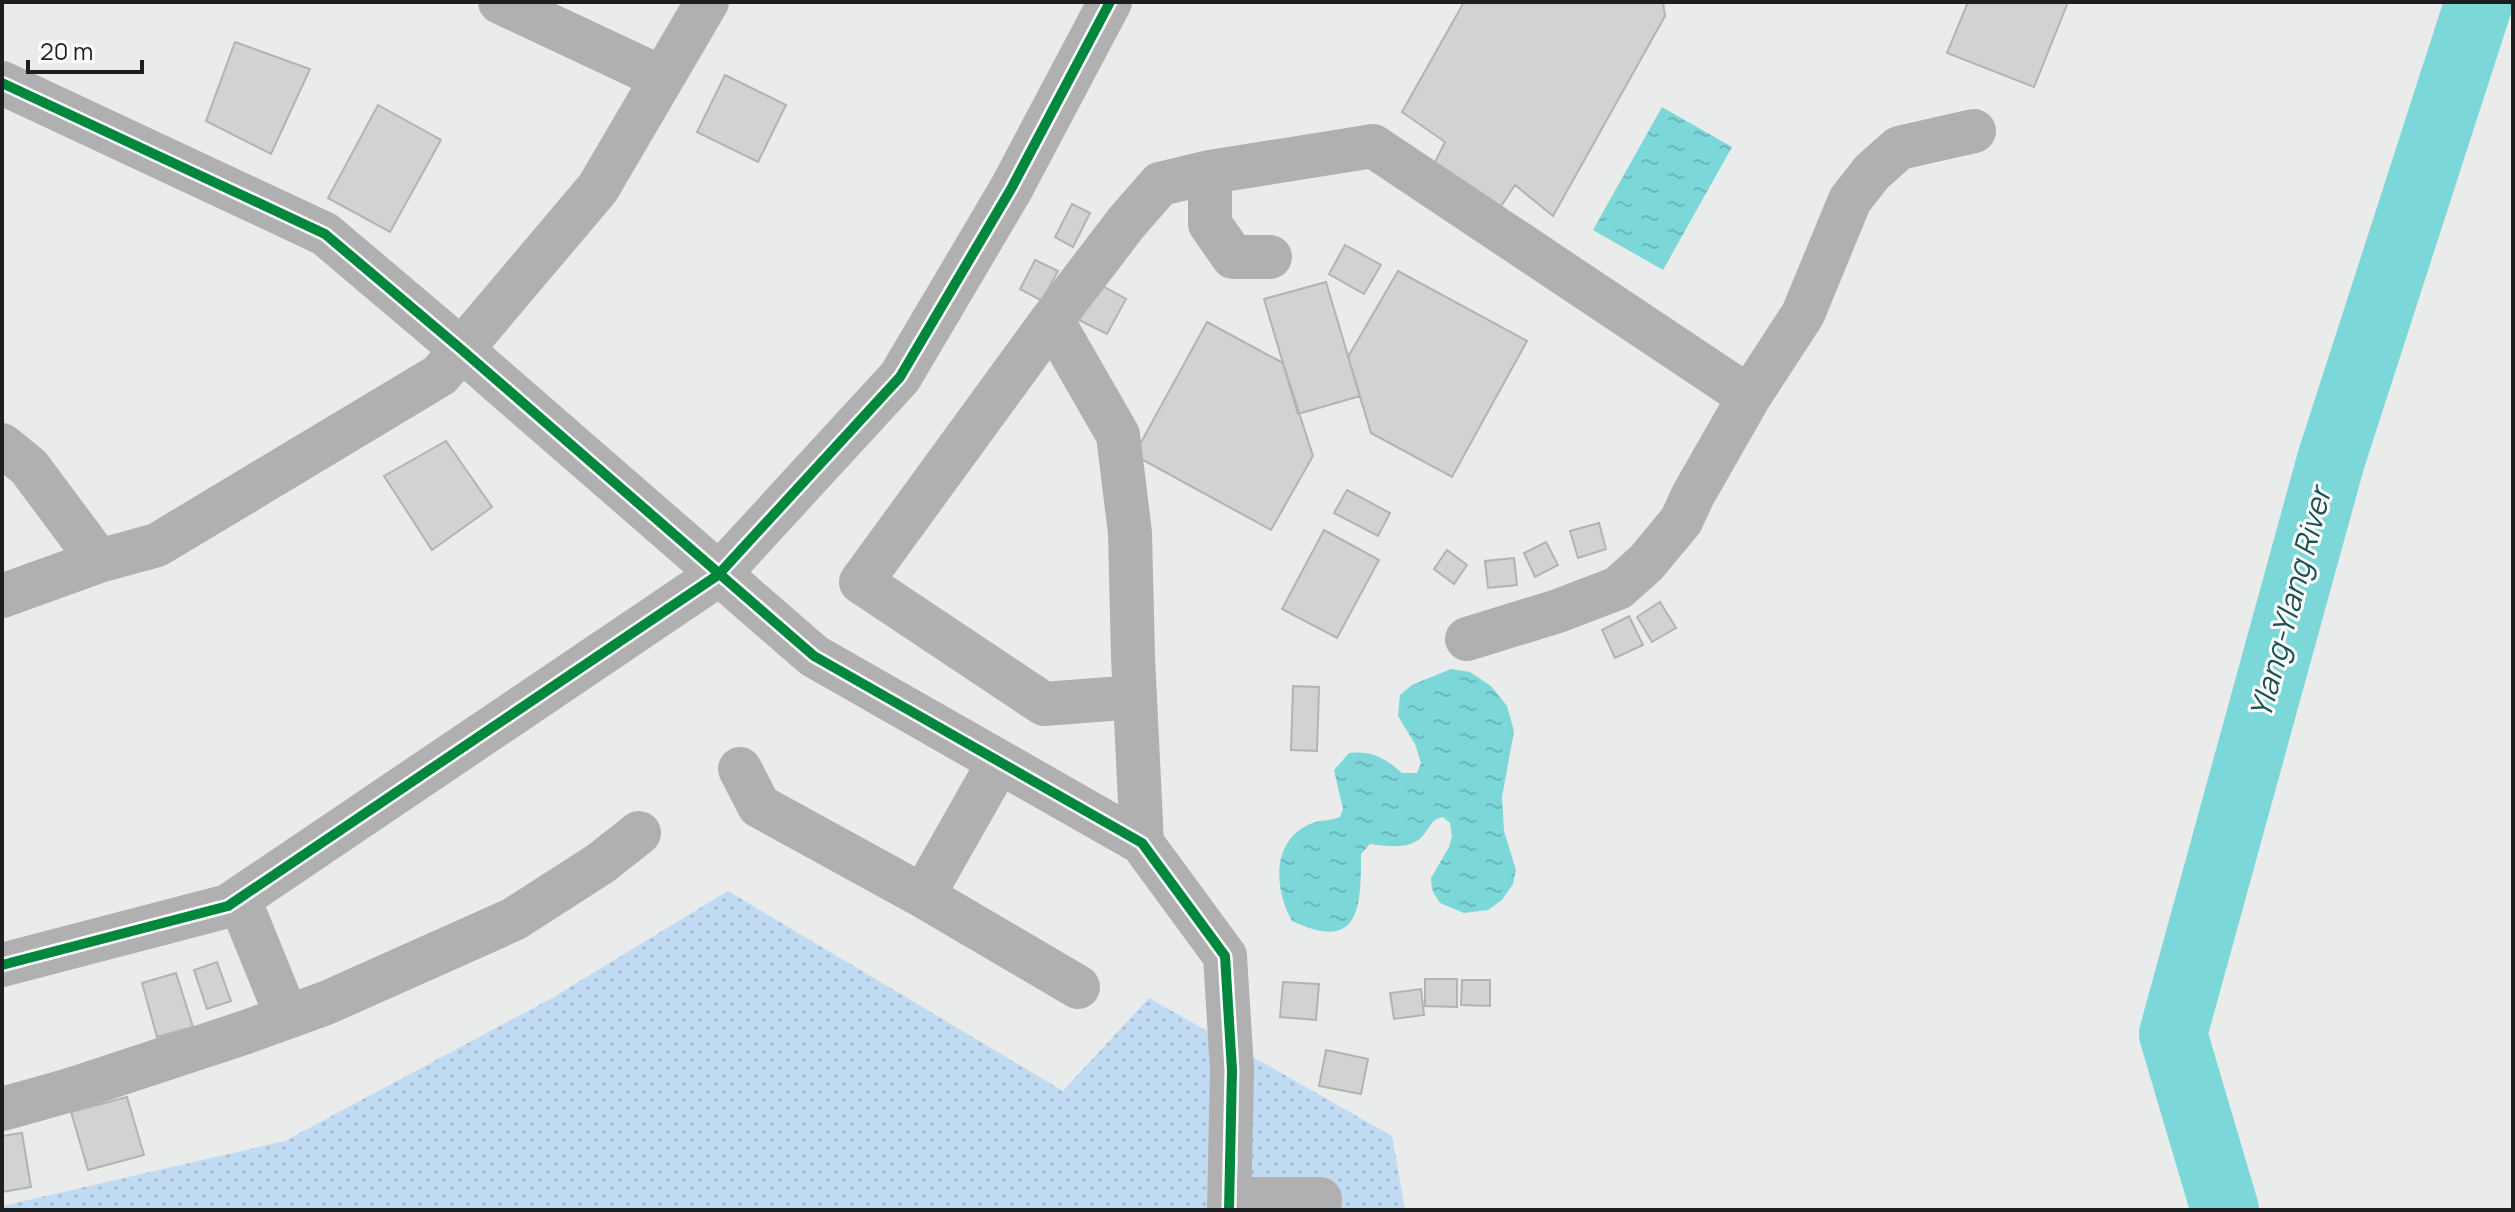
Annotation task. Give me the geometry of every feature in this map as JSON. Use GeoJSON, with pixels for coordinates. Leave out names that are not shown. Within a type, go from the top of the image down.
{"type":"FeatureCollection","features":[{"type":"Feature","properties":{"kind":"street"},"geometry":{"type":"LineString","coordinates":[[500,2],[662,78]]}},
{"type":"Feature","properties":{"kind":"street"},"geometry":{"type":"LineString","coordinates":[[2,596],[99,561],[157,545],[440,375],[598,188],[707,2]]}},
{"type":"Feature","properties":{"kind":"street"},"geometry":{"type":"LineString","coordinates":[[2,965],[228,906],[718,575],[900,377],[1011,189],[1110,2]]}},
{"type":"Feature","properties":{"kind":"street"},"geometry":{"type":"LineString","coordinates":[[2,83],[325,234],[814,656],[1142,843],[1225,956],[1232,1070],[1230,1205],[1320,1199],[1319,1210]]}},
{"type":"Feature","properties":{"kind":"street"},"geometry":{"type":"LineString","coordinates":[[1467,639],[1558,611],[1618,588],[1646,563],[1681,521],[1749,397],[1803,314],[1850,200],[1872,172],[1899,148],[1974,131]]}},
{"type":"Feature","properties":{"kind":"street"},"geometry":{"type":"LineString","coordinates":[[1135,697],[1044,704],[861,582],[1052,320],[1160,184],[1210,172],[1373,146],[1749,397]]}},
{"type":"Feature","properties":{"kind":"street"},"geometry":{"type":"LineString","coordinates":[[1210,172],[1210,224],[1233,257],[1270,257]]}},
{"type":"Feature","properties":{"kind":"street"},"geometry":{"type":"LineString","coordinates":[[1052,320],[1118,435],[1130,533],[1142,843]]}},
{"type":"Feature","properties":{"kind":"street"},"geometry":{"type":"LineString","coordinates":[[2,445],[29,467],[99,561]]}},
{"type":"Feature","properties":{"kind":"street"},"geometry":{"type":"LineString","coordinates":[[923,896],[999,762]]}},
{"type":"Feature","properties":{"kind":"street"},"geometry":{"type":"LineString","coordinates":[[740,769],[759,806],[923,896],[1078,987]]}},
{"type":"Feature","properties":{"kind":"street"},"geometry":{"type":"LineString","coordinates":[[2,1109],[70,1090],[326,1003],[514,919],[601,863],[639,833]]}},
{"type":"Feature","properties":{"kind":"street"},"geometry":{"type":"LineString","coordinates":[[239,899],[287,1017]]}},
{"type":"Feature","properties":{"kind":"shaded area"},"geometry":{"type":"Polygon","coordinates":[[[728,891],[1063,1091],[1149,998],[1392,1136],[1405,1210],[2,1210],[2,1206],[285,1141],[552,998],[728,891]]]}},
{"type":"Feature","properties":{"kind":"water"},"geometry":{"type":"Polygon","coordinates":[[[1662,107],[1732,147],[1663,270],[1593,230],[1662,107]]]}},
{"type":"Feature","properties":{"kind":"water"},"geometry":{"type":"Polygon","coordinates":[[[1451,669],[1470,672],[1491,686],[1507,706],[1514,731],[1502,797],[1504,831],[1516,870],[1513,884],[1502,900],[1488,910],[1464,913],[1440,903],[1432,890],[1431,878],[1452,836],[1450,823],[1443,817],[1434,821],[1414,843],[1400,846],[1370,844],[1361,854],[1357,907],[1352,920],[1344,928],[1331,932],[1314,930],[1292,921],[1280,881],[1282,854],[1288,842],[1310,824],[1340,817],[1343,809],[1334,770],[1349,753],[1371,754],[1384,759],[1402,773],[1417,773],[1421,763],[1415,744],[1398,716],[1400,695],[1412,685],[1451,669]]]}},
{"type":"Feature","properties":{"kind":"building"},"geometry":{"type":"Polygon","coordinates":[[[1464,2],[1663,2],[1665,16],[1553,216],[1515,185],[1490,223],[1429,174],[1445,142],[1402,112],[1464,2]]]}},
{"type":"Feature","properties":{"kind":"building"},"geometry":{"type":"Polygon","coordinates":[[[1968,2],[2068,2],[2034,87],[1947,53],[1968,2]]]}},
{"type":"Feature","properties":{"kind":"building"},"geometry":{"type":"Polygon","coordinates":[[[235,42],[310,69],[271,154],[206,121],[235,42]]]}},
{"type":"Feature","properties":{"kind":"building"},"geometry":{"type":"Polygon","coordinates":[[[725,75],[786,105],[758,162],[697,132],[725,75]]]}},
{"type":"Feature","properties":{"kind":"building"},"geometry":{"type":"Polygon","coordinates":[[[378,105],[441,140],[390,232],[328,198],[378,105]]]}},
{"type":"Feature","properties":{"kind":"building"},"geometry":{"type":"Polygon","coordinates":[[[1072,204],[1090,213],[1073,247],[1055,237],[1072,204]]]}},
{"type":"Feature","properties":{"kind":"building"},"geometry":{"type":"Polygon","coordinates":[[[1345,245],[1381,265],[1364,294],[1329,274],[1345,245]]]}},
{"type":"Feature","properties":{"kind":"building"},"geometry":{"type":"Polygon","coordinates":[[[1035,260],[1058,271],[1042,301],[1020,289],[1035,260]]]}},
{"type":"Feature","properties":{"kind":"building"},"geometry":{"type":"Polygon","coordinates":[[[1398,271],[1527,341],[1452,477],[1371,433],[1348,357],[1398,271]]]}},
{"type":"Feature","properties":{"kind":"building"},"geometry":{"type":"Polygon","coordinates":[[[1326,282],[1360,396],[1298,414],[1264,299],[1326,282]]]}},
{"type":"Feature","properties":{"kind":"building"},"geometry":{"type":"Polygon","coordinates":[[[1099,284],[1126,299],[1107,334],[1079,320],[1099,284]]]}},
{"type":"Feature","properties":{"kind":"building"},"geometry":{"type":"Polygon","coordinates":[[[1207,322],[1283,363],[1313,456],[1271,530],[1134,455],[1207,322]]]}},
{"type":"Feature","properties":{"kind":"building"},"geometry":{"type":"Polygon","coordinates":[[[446,441],[492,507],[432,550],[384,476],[446,441]]]}},
{"type":"Feature","properties":{"kind":"building"},"geometry":{"type":"Polygon","coordinates":[[[1347,490],[1390,513],[1378,536],[1334,513],[1347,490]]]}},
{"type":"Feature","properties":{"kind":"building"},"geometry":{"type":"Polygon","coordinates":[[[1599,523],[1606,549],[1578,558],[1570,531],[1599,523]]]}},
{"type":"Feature","properties":{"kind":"building"},"geometry":{"type":"Polygon","coordinates":[[[1324,530],[1379,560],[1337,638],[1282,609],[1324,530]]]}},
{"type":"Feature","properties":{"kind":"building"},"geometry":{"type":"Polygon","coordinates":[[[1546,542],[1558,565],[1535,577],[1524,553],[1546,542]]]}},
{"type":"Feature","properties":{"kind":"building"},"geometry":{"type":"Polygon","coordinates":[[[1447,550],[1467,565],[1454,584],[1434,569],[1447,550]]]}},
{"type":"Feature","properties":{"kind":"building"},"geometry":{"type":"Polygon","coordinates":[[[1514,558],[1517,585],[1488,588],[1485,561],[1514,558]]]}},
{"type":"Feature","properties":{"kind":"building"},"geometry":{"type":"Polygon","coordinates":[[[1660,602],[1676,628],[1652,642],[1637,617],[1660,602]]]}},
{"type":"Feature","properties":{"kind":"building"},"geometry":{"type":"Polygon","coordinates":[[[1629,616],[1643,645],[1615,658],[1602,630],[1629,616]]]}},
{"type":"Feature","properties":{"kind":"building"},"geometry":{"type":"Polygon","coordinates":[[[1293,686],[1319,687],[1317,751],[1291,750],[1293,686]]]}},
{"type":"Feature","properties":{"kind":"building"},"geometry":{"type":"Polygon","coordinates":[[[217,962],[231,1001],[207,1009],[194,970],[217,962]]]}},
{"type":"Feature","properties":{"kind":"building"},"geometry":{"type":"Polygon","coordinates":[[[176,973],[193,1027],[157,1037],[142,983],[176,973]]]}},
{"type":"Feature","properties":{"kind":"building"},"geometry":{"type":"Polygon","coordinates":[[[1425,979],[1457,979],[1457,1007],[1425,1006],[1425,979]]]}},
{"type":"Feature","properties":{"kind":"building"},"geometry":{"type":"Polygon","coordinates":[[[1462,980],[1490,980],[1490,1006],[1461,1005],[1462,980]]]}},
{"type":"Feature","properties":{"kind":"building"},"geometry":{"type":"Polygon","coordinates":[[[1283,982],[1319,984],[1316,1020],[1280,1017],[1283,982]]]}},
{"type":"Feature","properties":{"kind":"building"},"geometry":{"type":"Polygon","coordinates":[[[1421,989],[1424,1015],[1394,1019],[1390,993],[1421,989]]]}},
{"type":"Feature","properties":{"kind":"building"},"geometry":{"type":"Polygon","coordinates":[[[1326,1050],[1368,1059],[1361,1094],[1319,1086],[1326,1050]]]}},
{"type":"Feature","properties":{"kind":"building"},"geometry":{"type":"Polygon","coordinates":[[[127,1097],[144,1155],[88,1170],[71,1112],[127,1097]]]}},
{"type":"Feature","properties":{"kind":"building"},"geometry":{"type":"Polygon","coordinates":[[[22,1133],[31,1187],[2,1192],[2,1136],[22,1133]]]}},
{"type":"Feature","properties":{"kind":"waterway","name":"Ylang-Ylang River"},"geometry":{"type":"LineString","coordinates":[[2225,1210],[2173,1034],[2331,460],[2479,2]]}},
{"type":"Feature","properties":{"kind":"cycle path"},"geometry":{"type":"LineString","coordinates":[[2,965],[228,906],[718,575],[900,377],[1011,189],[1110,2]]}},
{"type":"Feature","properties":{"kind":"cycle path"},"geometry":{"type":"LineString","coordinates":[[2,83],[325,234],[814,656],[1142,843],[1225,956],[1232,1070],[1229,1210]]}}]}
